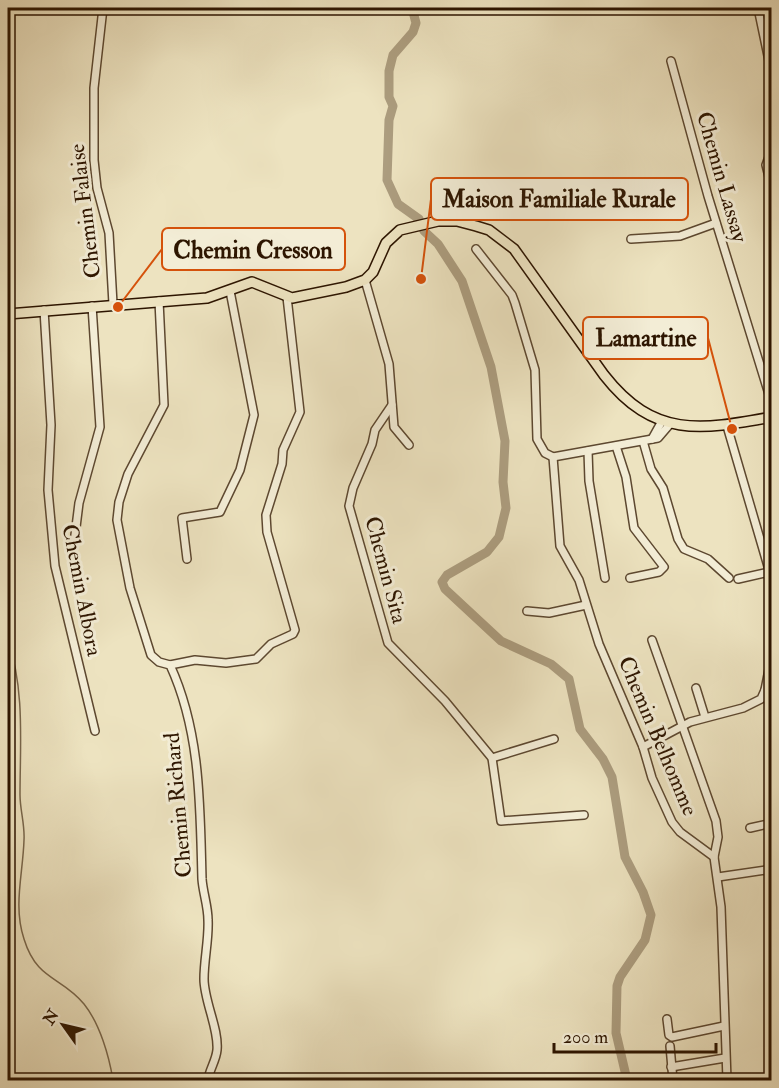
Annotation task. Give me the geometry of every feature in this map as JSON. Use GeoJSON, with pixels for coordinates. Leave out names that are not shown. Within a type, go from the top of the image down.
{"type":"FeatureCollection","features":[{"type":"Feature","properties":{"kind":"main road"},"geometry":{"type":"LineString","coordinates":[[8,314],[113,303],[207,298],[252,282],[287,297],[302,297],[365,280],[374,272],[390,237],[406,228],[438,220],[458,221],[483,228],[514,249],[611,385],[637,407],[666,422],[690,428],[727,426],[771,417]]}},
{"type":"Feature","properties":{"kind":"street","name":"Chemin Falaise"},"geometry":{"type":"LineString","coordinates":[[103,8],[94,88],[94,160],[96,188],[109,233],[113,303]]}},
{"type":"Feature","properties":{"kind":"street"},"geometry":{"type":"LineString","coordinates":[[758,8],[771,75]]}},
{"type":"Feature","properties":{"kind":"street","name":"Chemin Lassay"},"geometry":{"type":"LineString","coordinates":[[671,62],[716,223],[771,404]]}},
{"type":"Feature","properties":{"kind":"street"},"geometry":{"type":"LineString","coordinates":[[771,149],[766,165],[771,189]]}},
{"type":"Feature","properties":{"kind":"street"},"geometry":{"type":"LineString","coordinates":[[631,239],[680,237],[716,223]]}},
{"type":"Feature","properties":{"kind":"street"},"geometry":{"type":"LineString","coordinates":[[476,249],[512,295],[515,303],[535,370],[537,440],[545,453],[556,457],[652,439],[662,436],[666,422]]}},
{"type":"Feature","properties":{"kind":"street"},"geometry":{"type":"LineString","coordinates":[[365,280],[388,358],[394,427],[409,445]]}},
{"type":"Feature","properties":{"kind":"street"},"geometry":{"type":"LineString","coordinates":[[187,559],[182,518],[220,512],[240,470],[254,414],[230,291]]}},
{"type":"Feature","properties":{"kind":"street"},"geometry":{"type":"LineString","coordinates":[[159,301],[164,405],[128,474],[119,502],[117,520],[130,588],[151,655],[159,662],[170,665],[195,660],[226,663],[256,659],[271,644],[293,634],[295,630],[267,532],[266,515],[289,432],[300,412],[287,297]]}},
{"type":"Feature","properties":{"kind":"street"},"geometry":{"type":"LineString","coordinates":[[74,543],[77,510],[100,427],[93,306]]}},
{"type":"Feature","properties":{"kind":"street","name":"Chemin Albora"},"geometry":{"type":"LineString","coordinates":[[44,310],[51,425],[48,490],[55,566],[95,731]]}},
{"type":"Feature","properties":{"kind":"street","name":"Chemin Sita"},"geometry":{"type":"LineString","coordinates":[[392,405],[375,430],[372,444],[353,488],[349,506],[384,635],[388,643],[445,701],[492,758]]}},
{"type":"Feature","properties":{"kind":"street"},"geometry":{"type":"LineString","coordinates":[[727,426],[770,576],[738,579]]}},
{"type":"Feature","properties":{"kind":"street"},"geometry":{"type":"LineString","coordinates":[[643,441],[651,469],[663,488],[678,538],[684,549],[708,559],[729,578]]}},
{"type":"Feature","properties":{"kind":"street"},"geometry":{"type":"LineString","coordinates":[[616,446],[626,477],[634,528],[664,567],[659,572],[630,578]]}},
{"type":"Feature","properties":{"kind":"street"},"geometry":{"type":"LineString","coordinates":[[588,451],[589,481],[605,578]]}},
{"type":"Feature","properties":{"kind":"street","name":"Chemin Belhomme"},"geometry":{"type":"LineString","coordinates":[[556,457],[559,540],[579,580],[599,644],[643,747],[652,778],[672,822],[680,832],[714,857]]}},
{"type":"Feature","properties":{"kind":"street"},"geometry":{"type":"LineString","coordinates":[[527,611],[549,613],[586,605]]}},
{"type":"Feature","properties":{"kind":"street"},"geometry":{"type":"LineString","coordinates":[[652,640],[716,820],[718,837],[714,857],[723,937],[727,1080]]}},
{"type":"Feature","properties":{"kind":"street"},"geometry":{"type":"LineString","coordinates":[[643,747],[690,722],[751,705],[761,699],[765,690],[771,654]]}},
{"type":"Feature","properties":{"kind":"street","name":"Chemin Richard"},"geometry":{"type":"LineString","coordinates":[[170,665],[189,719],[197,769],[204,859],[202,881],[208,921],[204,981],[217,1051],[209,1070],[208,1080]]}},
{"type":"Feature","properties":{"kind":"street"},"geometry":{"type":"LineString","coordinates":[[696,688],[705,717]]}},
{"type":"Feature","properties":{"kind":"street"},"geometry":{"type":"LineString","coordinates":[[765,690],[771,697]]}},
{"type":"Feature","properties":{"kind":"street"},"geometry":{"type":"LineString","coordinates":[[554,739],[492,758],[501,821],[584,815]]}},
{"type":"Feature","properties":{"kind":"street"},"geometry":{"type":"LineString","coordinates":[[750,828],[771,823]]}},
{"type":"Feature","properties":{"kind":"street"},"geometry":{"type":"LineString","coordinates":[[718,878],[766,870]]}},
{"type":"Feature","properties":{"kind":"street"},"geometry":{"type":"LineString","coordinates":[[668,1019],[669,1035],[672,1037],[724,1026]]}},
{"type":"Feature","properties":{"kind":"street"},"geometry":{"type":"LineString","coordinates":[[670,1046],[673,1080]]}},
{"type":"Feature","properties":{"kind":"street"},"geometry":{"type":"LineString","coordinates":[[672,1067],[725,1058]]}},
{"type":"Feature","properties":{"kind":"waterway"},"geometry":{"type":"LineString","coordinates":[[412,8],[416,23],[413,32],[393,55],[389,71],[389,97],[393,106],[389,120],[387,180],[398,204],[419,219],[424,231],[438,244],[462,281],[491,367],[505,441],[503,482],[506,508],[499,537],[487,552],[447,575],[442,582],[445,589],[501,641],[551,664],[569,679],[580,729],[603,759],[612,777],[625,857],[643,892],[651,915],[645,940],[620,977],[617,986],[616,1033],[627,1080]]}},
{"type":"Feature","properties":{"kind":"waterway"},"geometry":{"type":"LineString","coordinates":[[8,641],[17,678],[20,717],[20,795],[24,834],[19,902],[21,927],[29,953],[36,963],[50,977],[75,995],[90,1012],[103,1040],[113,1080]]}},
{"type":"Feature","properties":{"kind":"place","name":"Maison Familiale Rurale"},"geometry":{"type":"Point","coordinates":[421,279]}},
{"type":"Feature","properties":{"kind":"place","name":"Chemin Cresson"},"geometry":{"type":"Point","coordinates":[118,307]}},
{"type":"Feature","properties":{"kind":"place","name":"Lamartine"},"geometry":{"type":"Point","coordinates":[732,429]}}]}
